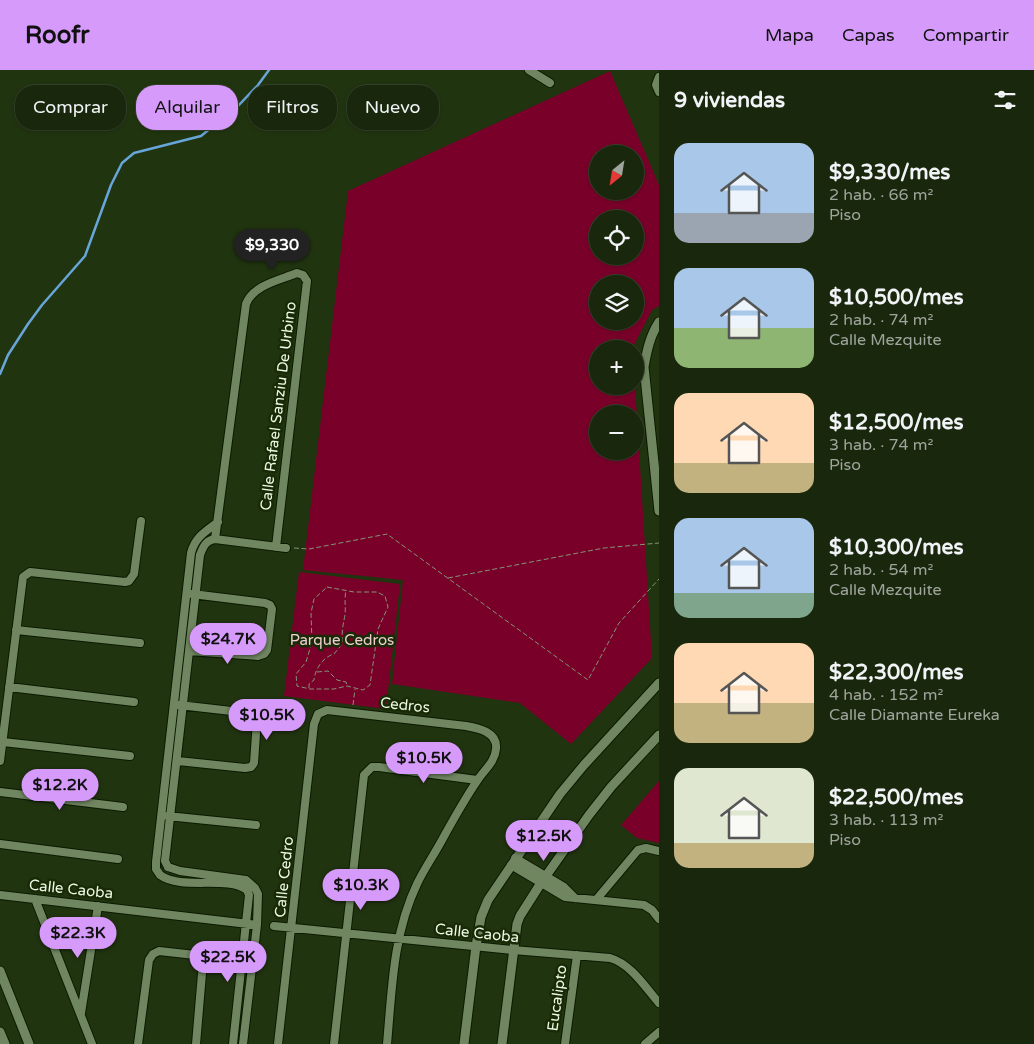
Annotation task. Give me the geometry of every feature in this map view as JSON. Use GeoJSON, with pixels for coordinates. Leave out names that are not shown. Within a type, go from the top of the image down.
{"type":"FeatureCollection","features":[{"type":"Feature","properties":{"kind":"street"},"geometry":{"type":"LineString","coordinates":[[529,70],[550,83]]}},
{"type":"Feature","properties":{"kind":"street"},"geometry":{"type":"LineString","coordinates":[[659,77],[656,85],[659,92]]}},
{"type":"Feature","properties":{"kind":"street","name":"Calle Rafael Sanziu De Urbino"},"geometry":{"type":"LineString","coordinates":[[216,539],[248,297],[254,291],[297,273],[303,275],[307,281],[276,547]]}},
{"type":"Feature","properties":{"kind":"street"},"geometry":{"type":"LineString","coordinates":[[659,322],[647,347],[644,366],[659,510]]}},
{"type":"Feature","properties":{"kind":"street"},"geometry":{"type":"LineString","coordinates":[[0,761],[24,577],[30,572],[130,581],[134,574],[140,521]]}},
{"type":"Feature","properties":{"kind":"street"},"geometry":{"type":"LineString","coordinates":[[218,522],[202,533],[193,546],[187,593],[179,705],[178,761],[165,861],[168,867],[180,871],[238,878],[250,883],[251,889],[245,923],[233,1044]]}},
{"type":"Feature","properties":{"kind":"street"},"geometry":{"type":"LineString","coordinates":[[243,1044],[257,925],[258,894],[251,889],[236,885],[171,880],[160,875],[156,869],[156,862],[160,816],[189,651],[200,555],[206,544],[216,539],[286,548]]}},
{"type":"Feature","properties":{"kind":"street"},"geometry":{"type":"LineString","coordinates":[[187,593],[265,603],[270,605],[272,609],[267,650],[264,654],[258,656],[189,651]]}},
{"type":"Feature","properties":{"kind":"street"},"geometry":{"type":"LineString","coordinates":[[16,630],[140,643]]}},
{"type":"Feature","properties":{"kind":"street"},"geometry":{"type":"LineString","coordinates":[[464,1044],[476,946],[483,909],[513,861],[566,787],[659,682]]}},
{"type":"Feature","properties":{"kind":"street"},"geometry":{"type":"LineString","coordinates":[[9,687],[134,702]]}},
{"type":"Feature","properties":{"kind":"street"},"geometry":{"type":"LineString","coordinates":[[178,761],[251,767],[254,762],[257,720],[254,715],[179,705]]}},
{"type":"Feature","properties":{"kind":"street","name":"Cedros"},"geometry":{"type":"LineString","coordinates":[[318,714],[327,710],[466,726],[488,732],[496,744],[496,750],[491,762],[477,780]]}},
{"type":"Feature","properties":{"kind":"street","name":"Calle Cedro"},"geometry":{"type":"LineString","coordinates":[[278,1044],[314,724],[318,714]]}},
{"type":"Feature","properties":{"kind":"street"},"geometry":{"type":"LineString","coordinates":[[502,1044],[513,950],[520,916],[543,879],[611,786],[658,740]]}},
{"type":"Feature","properties":{"kind":"street"},"geometry":{"type":"LineString","coordinates":[[2,742],[130,756]]}},
{"type":"Feature","properties":{"kind":"street"},"geometry":{"type":"LineString","coordinates":[[334,1044],[364,775],[367,770],[379,767],[477,780],[418,882],[406,910],[398,938],[387,1044]]}},
{"type":"Feature","properties":{"kind":"street"},"geometry":{"type":"LineString","coordinates":[[0,792],[123,807]]}},
{"type":"Feature","properties":{"kind":"street"},"geometry":{"type":"LineString","coordinates":[[160,816],[256,826]]}},
{"type":"Feature","properties":{"kind":"street"},"geometry":{"type":"LineString","coordinates":[[0,844],[118,858]]}},
{"type":"Feature","properties":{"kind":"street"},"geometry":{"type":"LineString","coordinates":[[596,900],[638,850],[646,848],[659,850]]}},
{"type":"Feature","properties":{"kind":"street"},"geometry":{"type":"LineString","coordinates":[[513,861],[543,879],[565,897],[644,905],[659,918]]}},
{"type":"Feature","properties":{"kind":"street"},"geometry":{"type":"LineString","coordinates":[[160,875],[168,867]]}},
{"type":"Feature","properties":{"kind":"street","name":"Calle Caoba"},"geometry":{"type":"LineString","coordinates":[[0,896],[257,925]]}},
{"type":"Feature","properties":{"kind":"street"},"geometry":{"type":"LineString","coordinates":[[35,899],[92,1044]]}},
{"type":"Feature","properties":{"kind":"street"},"geometry":{"type":"LineString","coordinates":[[81,1015],[98,906]]}},
{"type":"Feature","properties":{"kind":"street","name":"Calle Caoba"},"geometry":{"type":"LineString","coordinates":[[274,926],[618,960],[626,966],[659,1003]]}},
{"type":"Feature","properties":{"kind":"street"},"geometry":{"type":"LineString","coordinates":[[138,1044],[149,960],[153,954],[159,952],[195,955],[203,962],[196,1044]]}},
{"type":"Feature","properties":{"kind":"street","name":"Eucalipto"},"geometry":{"type":"LineString","coordinates":[[565,1044],[577,955]]}},
{"type":"Feature","properties":{"kind":"street"},"geometry":{"type":"LineString","coordinates":[[0,971],[29,1044]]}},
{"type":"Feature","properties":{"kind":"street"},"geometry":{"type":"LineString","coordinates":[[0,1032],[5,1044]]}},
{"type":"Feature","properties":{"kind":"street"},"geometry":{"type":"LineString","coordinates":[[645,1044],[659,1032]]}},
{"type":"Feature","properties":{"kind":"path"},"geometry":{"type":"LineString","coordinates":[[286,548],[309,549],[387,534],[588,680],[619,623],[659,579]]}},
{"type":"Feature","properties":{"kind":"path"},"geometry":{"type":"LineString","coordinates":[[448,578],[604,548],[659,543]]}},
{"type":"Feature","properties":{"kind":"path"},"geometry":{"type":"LineString","coordinates":[[327,587],[377,592],[385,596],[388,608],[378,629],[370,685],[363,690],[355,688],[347,686],[334,689],[308,689],[297,686],[296,674],[306,662],[312,642],[311,613],[314,598],[327,587]]}},
{"type":"Feature","properties":{"kind":"path"},"geometry":{"type":"LineString","coordinates":[[308,689],[309,684],[314,680],[315,672],[322,662],[331,654],[334,654],[343,643],[341,631],[345,613],[344,599],[346,590]]}},
{"type":"Feature","properties":{"kind":"path"},"geometry":{"type":"LineString","coordinates":[[315,672],[328,671],[337,680],[346,682],[347,686]]}},
{"type":"Feature","properties":{"kind":"path"},"geometry":{"type":"LineString","coordinates":[[352,713],[355,688]]}},
{"type":"Feature","properties":{"kind":"green space"},"geometry":{"type":"Polygon","coordinates":[[[610,71],[642,145],[589,145],[589,200],[644,200],[644,150],[659,185],[659,306],[652,310],[644,326],[644,275],[589,275],[589,330],[642,330],[637,340],[589,340],[589,395],[636,395],[636,405],[589,405],[589,460],[640,460],[652,658],[571,744],[520,703],[392,684],[403,580],[303,570],[348,191],[610,71]]]}},
{"type":"Feature","properties":{"kind":"green space","name":"Parque Cedros"},"geometry":{"type":"Polygon","coordinates":[[[299,572],[400,584],[386,709],[284,696],[299,572]]]}},
{"type":"Feature","properties":{"kind":"green space"},"geometry":{"type":"Polygon","coordinates":[[[659,781],[659,843],[637,838],[621,825],[659,781]]]}},
{"type":"Feature","properties":{"kind":"waterway"},"geometry":{"type":"LineString","coordinates":[[0,374],[8,355],[28,324],[85,256],[111,185],[122,163],[134,153],[201,136],[238,106],[269,70]]}}]}
